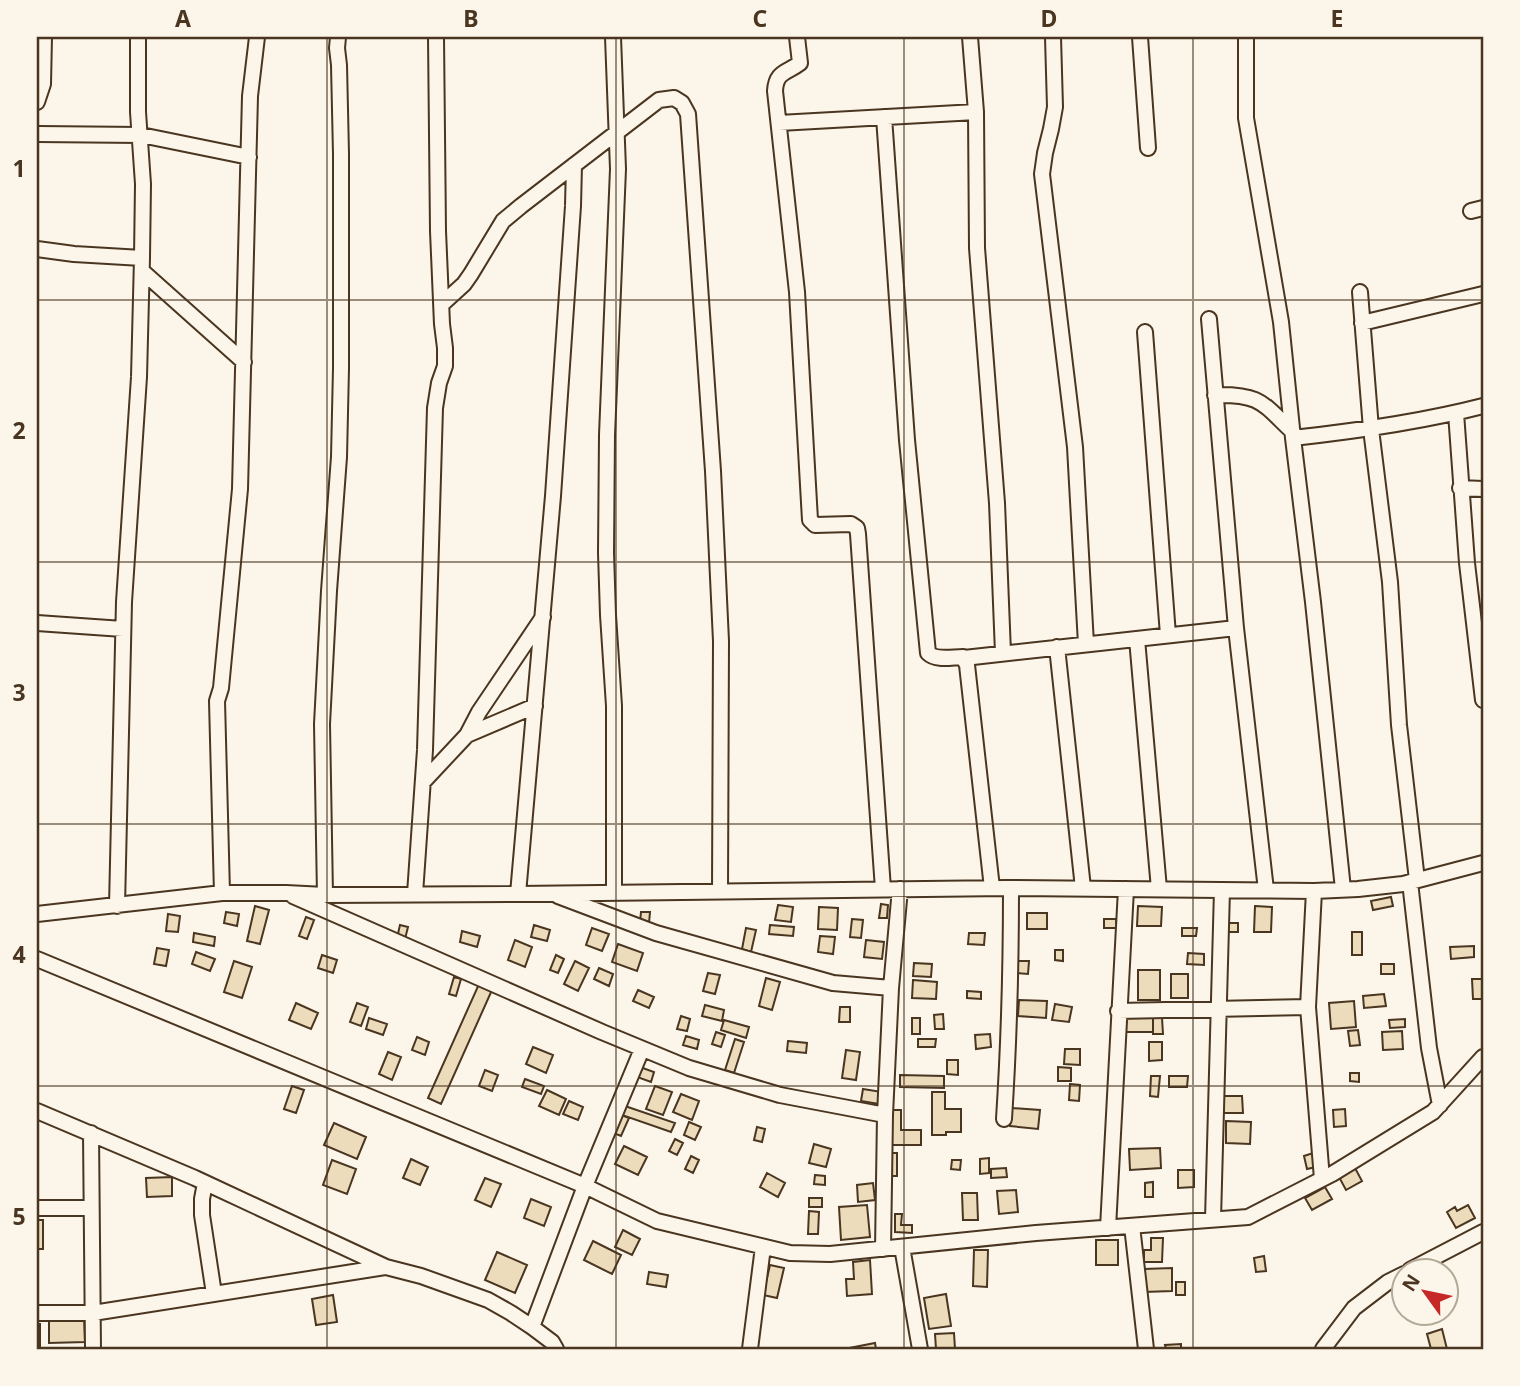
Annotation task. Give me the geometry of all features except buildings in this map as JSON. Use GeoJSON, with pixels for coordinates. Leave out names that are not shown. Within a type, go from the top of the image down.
{"type":"FeatureCollection","features":[{"type":"Feature","properties":{"kind":"street"},"geometry":{"type":"LineString","coordinates":[[37,102],[43,84],[44,37]]}},
{"type":"Feature","properties":{"kind":"street"},"geometry":{"type":"LineString","coordinates":[[117,906],[124,602],[139,377],[142,265],[143,184],[138,112],[138,37]]}},
{"type":"Feature","properties":{"kind":"street"},"geometry":{"type":"LineString","coordinates":[[222,893],[217,702],[221,688],[240,489],[250,96],[257,37]]}},
{"type":"Feature","properties":{"kind":"street"},"geometry":{"type":"LineString","coordinates":[[325,895],[322,724],[339,457],[341,368],[338,37]]}},
{"type":"Feature","properties":{"kind":"street"},"geometry":{"type":"LineString","coordinates":[[415,894],[431,596],[435,408],[445,366],[436,148],[436,37]]}},
{"type":"Feature","properties":{"kind":"street"},"geometry":{"type":"LineString","coordinates":[[613,37],[618,169],[607,474],[608,615],[614,706],[614,892]]}},
{"type":"Feature","properties":{"kind":"street"},"geometry":{"type":"LineString","coordinates":[[797,37],[800,63],[783,72],[775,84],[797,292],[810,520],[815,525],[850,524],[857,528],[883,889]]}},
{"type":"Feature","properties":{"kind":"street"},"geometry":{"type":"LineString","coordinates":[[970,37],[976,111],[976,248],[997,503],[1003,653]]}},
{"type":"Feature","properties":{"kind":"street"},"geometry":{"type":"LineString","coordinates":[[1053,37],[1055,107],[1042,174],[1074,447],[1086,644]]}},
{"type":"Feature","properties":{"kind":"street"},"geometry":{"type":"LineString","coordinates":[[1140,37],[1148,148]]}},
{"type":"Feature","properties":{"kind":"street"},"geometry":{"type":"LineString","coordinates":[[1246,37],[1246,118],[1281,322],[1343,889]]}},
{"type":"Feature","properties":{"kind":"street"},"geometry":{"type":"LineString","coordinates":[[442,304],[464,284],[503,221],[659,100],[674,98],[682,103],[688,114],[713,471],[720,641],[720,891]]}},
{"type":"Feature","properties":{"kind":"street"},"geometry":{"type":"LineString","coordinates":[[779,123],[976,111]]}},
{"type":"Feature","properties":{"kind":"street"},"geometry":{"type":"LineString","coordinates":[[884,117],[907,440],[930,657],[964,658],[1236,628]]}},
{"type":"Feature","properties":{"kind":"street"},"geometry":{"type":"LineString","coordinates":[[37,134],[141,135],[249,156]]}},
{"type":"Feature","properties":{"kind":"street"},"geometry":{"type":"LineString","coordinates":[[518,894],[536,706],[567,310],[574,166]]}},
{"type":"Feature","properties":{"kind":"street"},"geometry":{"type":"LineString","coordinates":[[37,249],[142,265],[244,362]]}},
{"type":"Feature","properties":{"kind":"street"},"geometry":{"type":"LineString","coordinates":[[1360,292],[1371,429],[1390,582],[1399,725],[1429,1048],[1440,1105]]}},
{"type":"Feature","properties":{"kind":"street"},"geometry":{"type":"LineString","coordinates":[[1362,323],[1483,294]]}},
{"type":"Feature","properties":{"kind":"street"},"geometry":{"type":"LineString","coordinates":[[1209,319],[1236,628],[1266,890]]}},
{"type":"Feature","properties":{"kind":"street"},"geometry":{"type":"LineString","coordinates":[[1145,332],[1168,635]]}},
{"type":"Feature","properties":{"kind":"street"},"geometry":{"type":"LineString","coordinates":[[1216,395],[1246,396],[1259,400],[1293,435]]}},
{"type":"Feature","properties":{"kind":"street"},"geometry":{"type":"LineString","coordinates":[[1293,435],[1371,429],[1483,406]]}},
{"type":"Feature","properties":{"kind":"street"},"geometry":{"type":"LineString","coordinates":[[1456,413],[1467,563],[1483,700]]}},
{"type":"Feature","properties":{"kind":"street"},"geometry":{"type":"LineString","coordinates":[[1460,488],[1483,489]]}},
{"type":"Feature","properties":{"kind":"street"},"geometry":{"type":"LineString","coordinates":[[423,782],[467,735],[479,712],[543,615]]}},
{"type":"Feature","properties":{"kind":"street"},"geometry":{"type":"LineString","coordinates":[[37,624],[124,629]]}},
{"type":"Feature","properties":{"kind":"street"},"geometry":{"type":"LineString","coordinates":[[1137,639],[1159,889]]}},
{"type":"Feature","properties":{"kind":"street"},"geometry":{"type":"LineString","coordinates":[[1057,648],[1083,888]]}},
{"type":"Feature","properties":{"kind":"street"},"geometry":{"type":"LineString","coordinates":[[964,658],[967,665],[992,888]]}},
{"type":"Feature","properties":{"kind":"street"},"geometry":{"type":"LineString","coordinates":[[467,735],[536,706]]}},
{"type":"Feature","properties":{"kind":"street"},"geometry":{"type":"LineString","coordinates":[[37,914],[222,893],[518,894],[992,888],[1314,891],[1358,889],[1414,881],[1483,863]]}},
{"type":"Feature","properties":{"kind":"street"},"geometry":{"type":"LineString","coordinates":[[883,1249],[885,1115],[891,988],[900,889]]}},
{"type":"Feature","properties":{"kind":"street"},"geometry":{"type":"LineString","coordinates":[[1004,1119],[1010,1014],[1011,889]]}},
{"type":"Feature","properties":{"kind":"street"},"geometry":{"type":"LineString","coordinates":[[1108,1228],[1126,889]]}},
{"type":"Feature","properties":{"kind":"street"},"geometry":{"type":"LineString","coordinates":[[1213,1219],[1222,890]]}},
{"type":"Feature","properties":{"kind":"street"},"geometry":{"type":"LineString","coordinates":[[1314,891],[1308,1007],[1322,1179]]}},
{"type":"Feature","properties":{"kind":"street"},"geometry":{"type":"LineString","coordinates":[[286,893],[689,1068],[780,1095],[885,1115]]}},
{"type":"Feature","properties":{"kind":"street"},"geometry":{"type":"LineString","coordinates":[[550,893],[656,933],[807,976],[833,983],[891,988]]}},
{"type":"Feature","properties":{"kind":"street"},"geometry":{"type":"LineString","coordinates":[[37,959],[585,1186],[657,1221],[790,1253],[830,1254],[1248,1217],[1322,1179],[1433,1112],[1483,1057]]}},
{"type":"Feature","properties":{"kind":"street"},"geometry":{"type":"LineString","coordinates":[[1118,1011],[1308,1007]]}},
{"type":"Feature","properties":{"kind":"street"},"geometry":{"type":"LineString","coordinates":[[532,1327],[585,1186],[642,1049]]}},
{"type":"Feature","properties":{"kind":"street"},"geometry":{"type":"LineString","coordinates":[[37,1111],[205,1183],[386,1267],[431,1279],[488,1300],[532,1327],[552,1342],[556,1349]]}},
{"type":"Feature","properties":{"kind":"street"},"geometry":{"type":"LineString","coordinates":[[91,1133],[93,1349]]}},
{"type":"Feature","properties":{"kind":"street"},"geometry":{"type":"LineString","coordinates":[[205,1183],[202,1214],[214,1294]]}},
{"type":"Feature","properties":{"kind":"street"},"geometry":{"type":"LineString","coordinates":[[37,1208],[91,1208]]}},
{"type":"Feature","properties":{"kind":"street"},"geometry":{"type":"LineString","coordinates":[[1132,1226],[1146,1349]]}},
{"type":"Feature","properties":{"kind":"street"},"geometry":{"type":"LineString","coordinates":[[1437,1256],[1483,1232]]}},
{"type":"Feature","properties":{"kind":"street"},"geometry":{"type":"LineString","coordinates":[[750,1349],[763,1247]]}},
{"type":"Feature","properties":{"kind":"street"},"geometry":{"type":"LineString","coordinates":[[902,1247],[920,1349]]}},
{"type":"Feature","properties":{"kind":"street"},"geometry":{"type":"LineString","coordinates":[[37,1313],[93,1313],[386,1267]]}},
{"type":"Feature","properties":{"kind":"street"},"geometry":{"type":"LineString","coordinates":[[1323,1349],[1353,1308],[1390,1281]]}}]}
